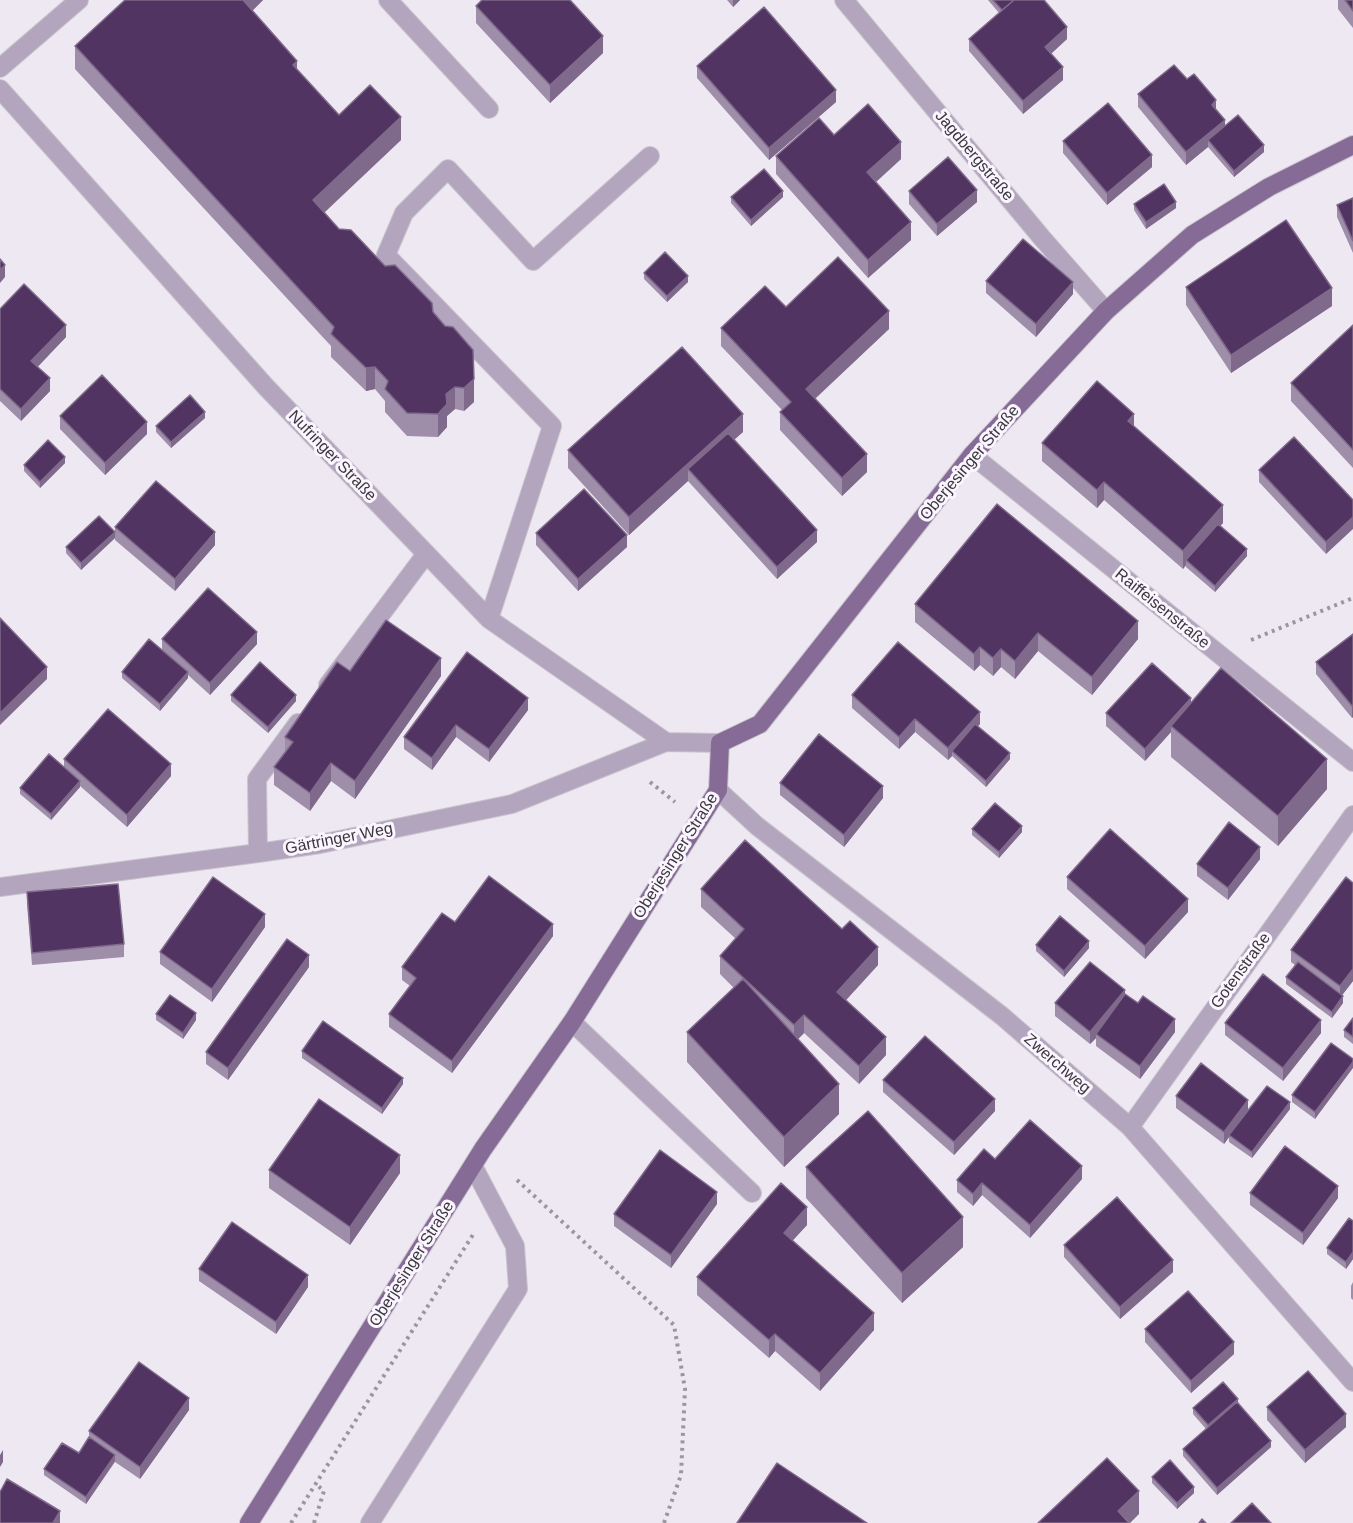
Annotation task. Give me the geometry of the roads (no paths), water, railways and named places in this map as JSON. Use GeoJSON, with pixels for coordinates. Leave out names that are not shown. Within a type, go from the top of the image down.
{"type":"FeatureCollection","features":[{"type":"Feature","properties":{"kind":"main road","name":"Oberjesinger Straße"},"geometry":{"type":"LineString","coordinates":[[249,1523],[483,1149],[572,1022],[718,790],[720,743],[760,724],[972,455],[1106,311],[1192,235],[1269,187],[1353,145]]}},
{"type":"Feature","properties":{"kind":"street"},"geometry":{"type":"LineString","coordinates":[[0,68],[78,0]]}},
{"type":"Feature","properties":{"kind":"street"},"geometry":{"type":"LineString","coordinates":[[388,0],[489,109]]}},
{"type":"Feature","properties":{"kind":"street","name":"Jagdbergstraße"},"geometry":{"type":"LineString","coordinates":[[844,0],[1042,238],[1106,311]]}},
{"type":"Feature","properties":{"kind":"street","name":"Nufringer Straße"},"geometry":{"type":"LineString","coordinates":[[0,88],[266,387],[489,619],[666,742]]}},
{"type":"Feature","properties":{"kind":"street"},"geometry":{"type":"LineString","coordinates":[[489,619],[552,426],[386,255],[405,213],[448,169],[533,261],[650,156]]}},
{"type":"Feature","properties":{"kind":"street","name":"Raiffeisenstraße"},"geometry":{"type":"LineString","coordinates":[[972,455],[1353,762]]}},
{"type":"Feature","properties":{"kind":"street"},"geometry":{"type":"LineString","coordinates":[[320,694],[426,554]]}},
{"type":"Feature","properties":{"kind":"street"},"geometry":{"type":"LineString","coordinates":[[258,853],[257,779],[306,713]]}},
{"type":"Feature","properties":{"kind":"street"},"geometry":{"type":"LineString","coordinates":[[666,742],[720,743]]}},
{"type":"Feature","properties":{"kind":"street","name":"Gärtringer Weg"},"geometry":{"type":"LineString","coordinates":[[0,887],[320,844],[512,804],[666,742]]}},
{"type":"Feature","properties":{"kind":"street","name":"Zwerchweg"},"geometry":{"type":"LineString","coordinates":[[718,790],[757,826],[1002,1017],[1130,1127],[1353,1382]]}},
{"type":"Feature","properties":{"kind":"street","name":"Gotenstraße"},"geometry":{"type":"LineString","coordinates":[[1130,1127],[1353,815]]}},
{"type":"Feature","properties":{"kind":"street"},"geometry":{"type":"LineString","coordinates":[[572,1022],[752,1193]]}},
{"type":"Feature","properties":{"kind":"street"},"geometry":{"type":"LineString","coordinates":[[370,1523],[518,1289],[515,1246],[473,1166]]}}]}
